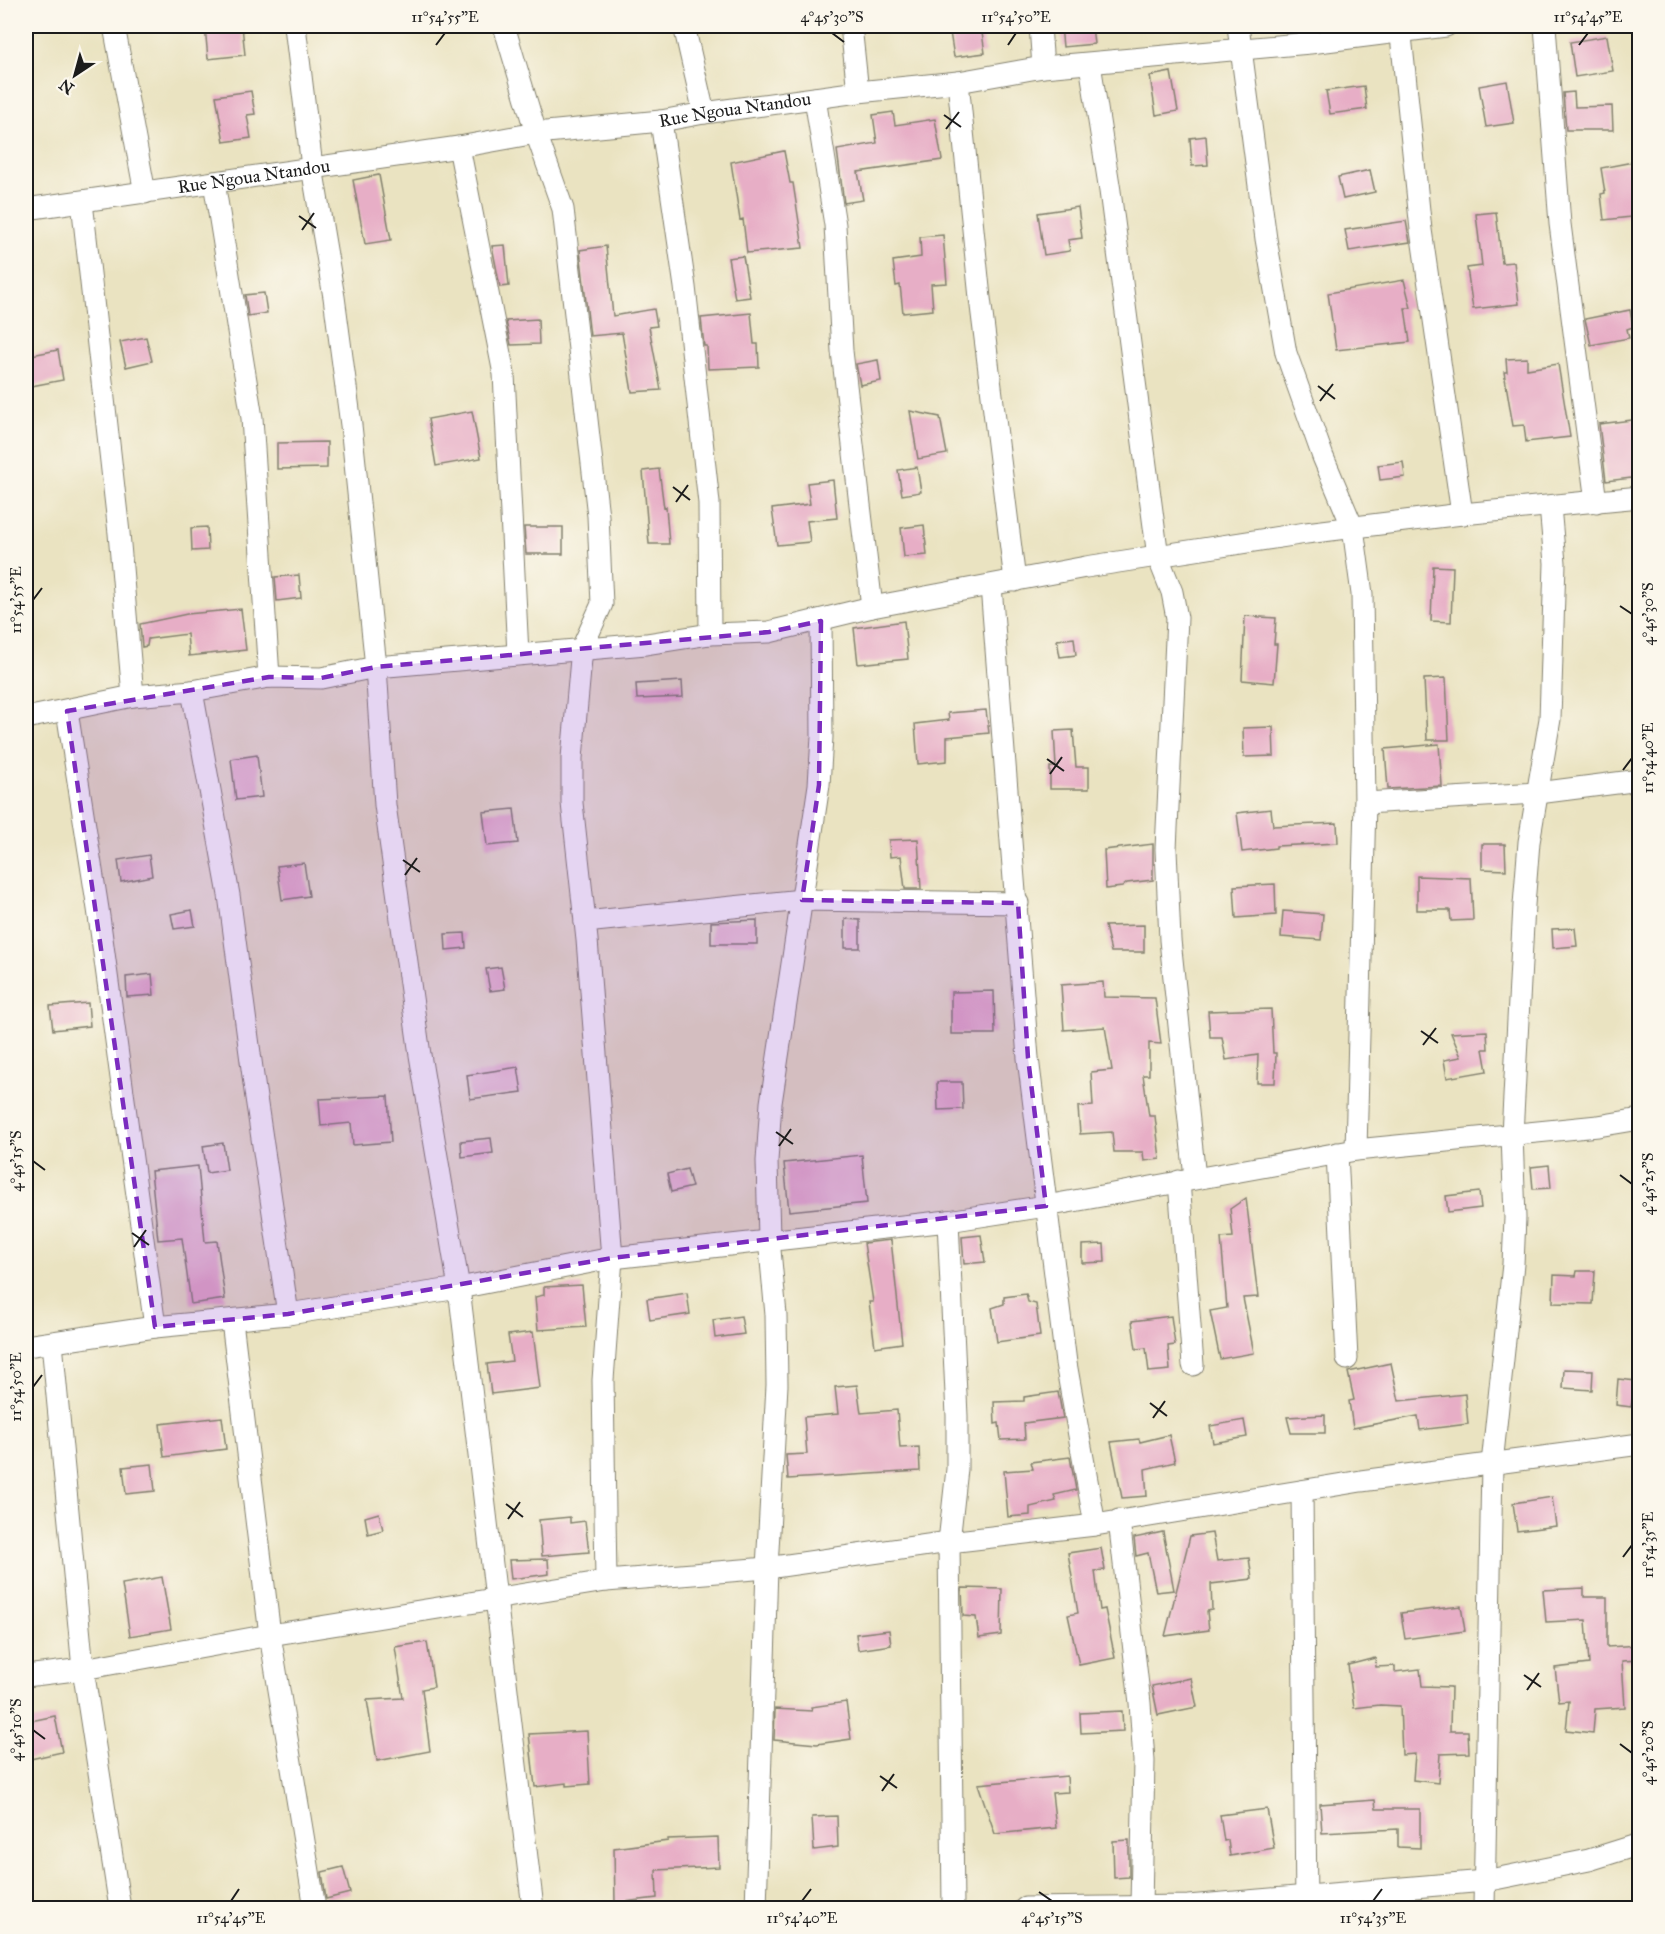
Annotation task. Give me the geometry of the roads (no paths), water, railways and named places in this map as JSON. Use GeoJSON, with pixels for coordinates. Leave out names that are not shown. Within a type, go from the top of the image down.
{"type":"FeatureCollection","features":[{"type":"Feature","properties":{"kind":"street"},"geometry":{"type":"LineString","coordinates":[[114,26],[145,193]]}},
{"type":"Feature","properties":{"kind":"street"},"geometry":{"type":"LineString","coordinates":[[295,26],[312,167],[334,297],[351,425],[376,667],[385,805],[420,1055],[459,1288],[498,1598],[521,1832],[533,1908]]}},
{"type":"Feature","properties":{"kind":"street"},"geometry":{"type":"LineString","coordinates":[[504,26],[536,133],[562,209],[598,516],[602,604],[582,648],[572,758],[572,792],[585,922],[612,1258],[603,1380],[606,1581]]}},
{"type":"Feature","properties":{"kind":"street"},"geometry":{"type":"LineString","coordinates":[[684,26],[704,113]]}},
{"type":"Feature","properties":{"kind":"street"},"geometry":{"type":"LineString","coordinates":[[851,26],[858,92]]}},
{"type":"Feature","properties":{"kind":"street"},"geometry":{"type":"LineString","coordinates":[[1040,26],[1043,67]]}},
{"type":"Feature","properties":{"kind":"street"},"geometry":{"type":"LineString","coordinates":[[1238,26],[1266,239],[1286,353],[1323,457],[1353,528],[1362,594],[1365,803],[1347,1152],[1347,1359]]}},
{"type":"Feature","properties":{"kind":"street","name":"Rue Ngoua Ntandou"},"geometry":{"type":"LineString","coordinates":[[26,209],[459,147],[536,133],[661,121],[858,92],[958,82],[1043,67],[1240,49],[1400,28],[1446,26]]}},
{"type":"Feature","properties":{"kind":"street"},"geometry":{"type":"LineString","coordinates":[[1545,26],[1560,224],[1596,502]]}},
{"type":"Feature","properties":{"kind":"street"},"geometry":{"type":"LineString","coordinates":[[1400,28],[1420,230],[1462,514]]}},
{"type":"Feature","properties":{"kind":"street"},"geometry":{"type":"LineString","coordinates":[[1090,64],[1110,191],[1158,557],[1172,592],[1177,618],[1166,849],[1187,1179],[1192,1365]]}},
{"type":"Feature","properties":{"kind":"street"},"geometry":{"type":"LineString","coordinates":[[958,82],[980,298],[1015,581]]}},
{"type":"Feature","properties":{"kind":"street"},"geometry":{"type":"LineString","coordinates":[[815,98],[835,225],[842,351],[872,607]]}},
{"type":"Feature","properties":{"kind":"street"},"geometry":{"type":"LineString","coordinates":[[661,121],[685,287],[709,503],[710,634]]}},
{"type":"Feature","properties":{"kind":"street"},"geometry":{"type":"LineString","coordinates":[[459,147],[504,374],[518,654]]}},
{"type":"Feature","properties":{"kind":"street"},"geometry":{"type":"LineString","coordinates":[[214,182],[252,418],[268,677]]}},
{"type":"Feature","properties":{"kind":"street"},"geometry":{"type":"LineString","coordinates":[[82,202],[118,521],[134,696]]}},
{"type":"Feature","properties":{"kind":"street"},"geometry":{"type":"LineString","coordinates":[[26,718],[134,696],[192,691],[268,677],[321,678],[376,667],[646,644],[710,634],[769,632],[872,607],[1086,567],[1462,514],[1640,497]]}},
{"type":"Feature","properties":{"kind":"street"},"geometry":{"type":"LineString","coordinates":[[1484,1908],[1492,1464],[1513,1264],[1515,1218],[1512,1135],[1524,904],[1529,842],[1550,719],[1555,563],[1550,506]]}},
{"type":"Feature","properties":{"kind":"street"},"geometry":{"type":"LineString","coordinates":[[991,586],[1004,770],[1018,903],[1028,1058],[1066,1363],[1095,1525]]}},
{"type":"Feature","properties":{"kind":"street"},"geometry":{"type":"LineString","coordinates":[[756,1908],[767,1568],[777,1385],[776,1315],[769,1239],[767,1161],[771,1103],[819,785],[822,737],[821,621]]}},
{"type":"Feature","properties":{"kind":"street"},"geometry":{"type":"LineString","coordinates":[[192,691],[229,895],[288,1314]]}},
{"type":"Feature","properties":{"kind":"street"},"geometry":{"type":"LineString","coordinates":[[67,711],[98,909],[155,1327]]}},
{"type":"Feature","properties":{"kind":"street"},"geometry":{"type":"LineString","coordinates":[[1365,803],[1538,793],[1640,780]]}},
{"type":"Feature","properties":{"kind":"street"},"geometry":{"type":"LineString","coordinates":[[585,922],[802,900],[1018,903]]}},
{"type":"Feature","properties":{"kind":"street"},"geometry":{"type":"LineString","coordinates":[[26,1346],[155,1327],[288,1314],[459,1288],[612,1258],[948,1221],[1046,1206],[1347,1152],[1640,1119]]}},
{"type":"Feature","properties":{"kind":"street"},"geometry":{"type":"LineString","coordinates":[[948,1221],[957,1416],[957,1469],[949,1542],[952,1908]]}},
{"type":"Feature","properties":{"kind":"street"},"geometry":{"type":"LineString","coordinates":[[232,1321],[270,1635],[315,1908]]}},
{"type":"Feature","properties":{"kind":"street"},"geometry":{"type":"LineString","coordinates":[[52,1343],[83,1669],[120,1908]]}},
{"type":"Feature","properties":{"kind":"street"},"geometry":{"type":"LineString","coordinates":[[26,1676],[83,1669],[270,1635],[606,1581],[767,1568],[949,1542],[1095,1525],[1302,1491],[1640,1444]]}},
{"type":"Feature","properties":{"kind":"street"},"geometry":{"type":"LineString","coordinates":[[1302,1491],[1305,1903]]}},
{"type":"Feature","properties":{"kind":"street"},"geometry":{"type":"LineString","coordinates":[[1119,1521],[1143,1749],[1141,1906]]}},
{"type":"Feature","properties":{"kind":"street"},"geometry":{"type":"LineString","coordinates":[[1025,1908],[1305,1903],[1485,1881],[1589,1860],[1640,1844]]}}]}
